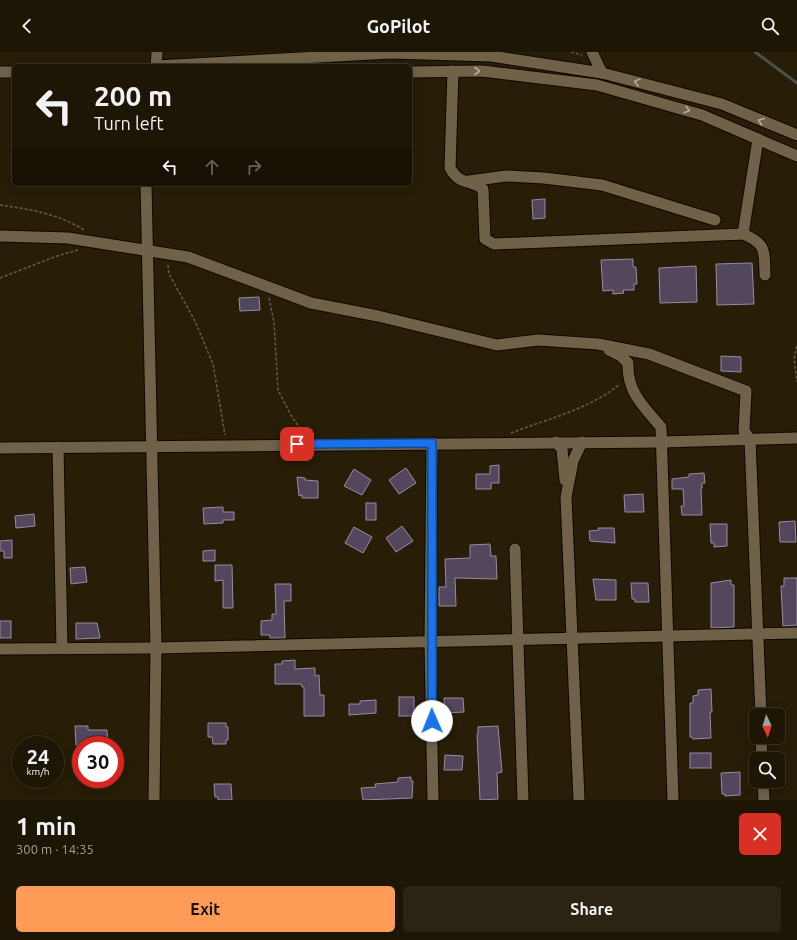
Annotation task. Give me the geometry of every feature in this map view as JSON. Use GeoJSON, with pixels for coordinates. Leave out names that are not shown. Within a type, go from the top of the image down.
{"type":"FeatureCollection","features":[{"type":"Feature","properties":{"kind":"street"},"geometry":{"type":"LineString","coordinates":[[156,64],[157,52]]}},
{"type":"Feature","properties":{"kind":"street"},"geometry":{"type":"LineString","coordinates":[[592,52],[602,73]]}},
{"type":"Feature","properties":{"kind":"street"},"geometry":{"type":"LineString","coordinates":[[192,64],[391,53],[491,56],[602,73],[722,104],[797,136]]}},
{"type":"Feature","properties":{"kind":"street"},"geometry":{"type":"LineString","coordinates":[[412,72],[482,71],[597,85],[702,115],[797,156]]}},
{"type":"Feature","properties":{"kind":"street"},"geometry":{"type":"LineString","coordinates":[[0,72],[12,72]]}},
{"type":"Feature","properties":{"kind":"street"},"geometry":{"type":"LineString","coordinates":[[453,72],[450,168],[455,177],[462,182],[477,184],[483,189],[485,239],[494,244],[743,234],[760,242],[764,249],[765,275]]}},
{"type":"Feature","properties":{"kind":"street"},"geometry":{"type":"LineString","coordinates":[[743,234],[758,139]]}},
{"type":"Feature","properties":{"kind":"street"},"geometry":{"type":"LineString","coordinates":[[462,182],[506,176],[544,178],[602,185],[715,220]]}},
{"type":"Feature","properties":{"kind":"street"},"geometry":{"type":"LineString","coordinates":[[146,186],[146,251],[156,648],[154,800]]}},
{"type":"Feature","properties":{"kind":"street"},"geometry":{"type":"LineString","coordinates":[[0,236],[68,238],[146,251],[188,256],[311,303],[378,316],[497,345],[538,340],[598,344],[649,354],[746,391],[744,431],[750,439],[760,708]]}},
{"type":"Feature","properties":{"kind":"street"},"geometry":{"type":"LineString","coordinates":[[598,344],[621,356],[628,363],[627,377],[637,399],[661,427],[667,636],[674,800]]}},
{"type":"Feature","properties":{"kind":"street"},"geometry":{"type":"LineString","coordinates":[[0,448],[662,442],[797,438]]}},
{"type":"Feature","properties":{"kind":"street"},"geometry":{"type":"LineString","coordinates":[[556,442],[562,449],[566,497],[579,800]]}},
{"type":"Feature","properties":{"kind":"street"},"geometry":{"type":"LineString","coordinates":[[566,497],[573,461],[582,442]]}},
{"type":"Feature","properties":{"kind":"street"},"geometry":{"type":"LineString","coordinates":[[432,443],[430,642],[433,800]]}},
{"type":"Feature","properties":{"kind":"street"},"geometry":{"type":"LineString","coordinates":[[58,447],[62,648]]}},
{"type":"Feature","properties":{"kind":"street"},"geometry":{"type":"LineString","coordinates":[[515,549],[523,800]]}},
{"type":"Feature","properties":{"kind":"street"},"geometry":{"type":"LineString","coordinates":[[0,649],[156,648],[430,642],[518,638],[797,633]]}},
{"type":"Feature","properties":{"kind":"street"},"geometry":{"type":"LineString","coordinates":[[763,788],[764,800]]}},
{"type":"Feature","properties":{"kind":"path"},"geometry":{"type":"LineString","coordinates":[[167,253],[169,274],[195,321],[213,364],[227,445]]}},
{"type":"Feature","properties":{"kind":"path"},"geometry":{"type":"LineString","coordinates":[[266,287],[274,322],[278,390],[292,417],[311,444]]}},
{"type":"Feature","properties":{"kind":"path"},"geometry":{"type":"LineString","coordinates":[[797,346],[794,359],[797,382]]}},
{"type":"Feature","properties":{"kind":"path"},"geometry":{"type":"LineString","coordinates":[[508,434],[552,419],[609,392],[627,377]]}},
{"type":"Feature","properties":{"kind":"building"},"geometry":{"type":"Polygon","coordinates":[[[545,199],[545,218],[533,219],[532,200],[545,199]]]}},
{"type":"Feature","properties":{"kind":"building"},"geometry":{"type":"Polygon","coordinates":[[[633,259],[633,267],[636,267],[637,284],[634,284],[634,290],[623,290],[624,293],[613,294],[613,290],[603,291],[601,260],[633,259]]]}},
{"type":"Feature","properties":{"kind":"building"},"geometry":{"type":"Polygon","coordinates":[[[752,263],[754,304],[717,305],[716,264],[752,263]]]}},
{"type":"Feature","properties":{"kind":"building"},"geometry":{"type":"Polygon","coordinates":[[[696,266],[697,302],[660,303],[659,268],[696,266]]]}},
{"type":"Feature","properties":{"kind":"building"},"geometry":{"type":"Polygon","coordinates":[[[259,297],[260,310],[240,311],[239,298],[259,297]]]}},
{"type":"Feature","properties":{"kind":"building"},"geometry":{"type":"Polygon","coordinates":[[[721,356],[741,357],[741,372],[721,371],[721,356]]]}},
{"type":"Feature","properties":{"kind":"building"},"geometry":{"type":"Polygon","coordinates":[[[499,465],[499,483],[491,483],[491,489],[476,489],[476,474],[490,474],[490,466],[499,465]]]}},
{"type":"Feature","properties":{"kind":"building"},"geometry":{"type":"Polygon","coordinates":[[[406,468],[416,483],[399,494],[389,480],[406,468]]]}},
{"type":"Feature","properties":{"kind":"building"},"geometry":{"type":"Polygon","coordinates":[[[354,469],[371,480],[362,495],[344,486],[354,469]]]}},
{"type":"Feature","properties":{"kind":"building"},"geometry":{"type":"Polygon","coordinates":[[[704,473],[705,483],[702,483],[701,488],[702,515],[682,515],[681,506],[684,506],[683,489],[672,489],[672,479],[689,477],[689,474],[704,473]]]}},
{"type":"Feature","properties":{"kind":"building"},"geometry":{"type":"Polygon","coordinates":[[[297,477],[305,478],[305,480],[318,481],[318,498],[302,498],[302,495],[299,496],[297,477]]]}},
{"type":"Feature","properties":{"kind":"building"},"geometry":{"type":"Polygon","coordinates":[[[643,494],[644,512],[625,512],[624,495],[643,494]]]}},
{"type":"Feature","properties":{"kind":"building"},"geometry":{"type":"Polygon","coordinates":[[[366,503],[376,503],[376,520],[366,520],[366,503]]]}},
{"type":"Feature","properties":{"kind":"building"},"geometry":{"type":"Polygon","coordinates":[[[223,507],[223,512],[234,512],[234,520],[223,520],[223,523],[204,524],[203,508],[223,507]]]}},
{"type":"Feature","properties":{"kind":"building"},"geometry":{"type":"Polygon","coordinates":[[[34,514],[35,526],[16,528],[15,516],[34,514]]]}},
{"type":"Feature","properties":{"kind":"building"},"geometry":{"type":"Polygon","coordinates":[[[795,521],[796,542],[780,542],[779,522],[795,521]]]}},
{"type":"Feature","properties":{"kind":"building"},"geometry":{"type":"Polygon","coordinates":[[[710,524],[727,524],[727,546],[714,547],[714,543],[711,543],[710,524]]]}},
{"type":"Feature","properties":{"kind":"building"},"geometry":{"type":"Polygon","coordinates":[[[402,526],[413,541],[396,552],[386,538],[402,526]]]}},
{"type":"Feature","properties":{"kind":"building"},"geometry":{"type":"Polygon","coordinates":[[[354,527],[372,537],[363,553],[345,543],[354,527]]]}},
{"type":"Feature","properties":{"kind":"building"},"geometry":{"type":"Polygon","coordinates":[[[598,528],[614,528],[615,543],[590,541],[589,531],[599,530],[598,528]]]}},
{"type":"Feature","properties":{"kind":"building"},"geometry":{"type":"Polygon","coordinates":[[[12,540],[12,558],[4,558],[4,551],[0,551],[0,541],[12,540]]]}},
{"type":"Feature","properties":{"kind":"building"},"geometry":{"type":"Polygon","coordinates":[[[490,544],[491,556],[496,556],[497,579],[455,578],[456,606],[439,606],[439,587],[446,587],[445,559],[470,558],[470,545],[490,544]]]}},
{"type":"Feature","properties":{"kind":"building"},"geometry":{"type":"Polygon","coordinates":[[[215,550],[215,561],[203,561],[203,551],[215,550]]]}},
{"type":"Feature","properties":{"kind":"building"},"geometry":{"type":"Polygon","coordinates":[[[215,565],[232,565],[233,608],[223,608],[223,580],[215,581],[215,565]]]}},
{"type":"Feature","properties":{"kind":"building"},"geometry":{"type":"Polygon","coordinates":[[[85,567],[87,582],[71,584],[70,568],[85,567]]]}},
{"type":"Feature","properties":{"kind":"building"},"geometry":{"type":"Polygon","coordinates":[[[784,578],[797,578],[797,625],[783,626],[781,586],[784,586],[784,578]]]}},
{"type":"Feature","properties":{"kind":"building"},"geometry":{"type":"Polygon","coordinates":[[[593,579],[616,580],[616,600],[596,600],[593,579]]]}},
{"type":"Feature","properties":{"kind":"building"},"geometry":{"type":"Polygon","coordinates":[[[731,580],[731,585],[734,585],[734,627],[711,628],[711,583],[731,580]]]}},
{"type":"Feature","properties":{"kind":"building"},"geometry":{"type":"Polygon","coordinates":[[[631,583],[648,583],[649,602],[635,602],[635,599],[632,599],[631,583]]]}},
{"type":"Feature","properties":{"kind":"building"},"geometry":{"type":"Polygon","coordinates":[[[275,584],[291,584],[291,601],[284,601],[285,638],[270,638],[270,635],[261,635],[261,621],[272,620],[272,614],[276,614],[275,584]]]}},
{"type":"Feature","properties":{"kind":"building"},"geometry":{"type":"Polygon","coordinates":[[[0,621],[11,621],[11,638],[0,638],[0,621]]]}},
{"type":"Feature","properties":{"kind":"building"},"geometry":{"type":"Polygon","coordinates":[[[76,623],[97,623],[100,638],[76,639],[76,623]]]}},
{"type":"Feature","properties":{"kind":"building"},"geometry":{"type":"Polygon","coordinates":[[[295,660],[295,669],[315,668],[315,676],[319,675],[320,695],[324,695],[324,716],[304,716],[304,687],[302,687],[301,684],[275,684],[275,664],[282,664],[282,661],[295,660]]]}},
{"type":"Feature","properties":{"kind":"building"},"geometry":{"type":"Polygon","coordinates":[[[711,689],[711,738],[693,739],[690,737],[690,703],[693,703],[693,696],[698,695],[698,690],[711,689]]]}},
{"type":"Feature","properties":{"kind":"building"},"geometry":{"type":"Polygon","coordinates":[[[399,697],[414,697],[414,716],[399,716],[399,697]]]}},
{"type":"Feature","properties":{"kind":"building"},"geometry":{"type":"Polygon","coordinates":[[[444,698],[463,698],[464,712],[445,713],[444,698]]]}},
{"type":"Feature","properties":{"kind":"building"},"geometry":{"type":"Polygon","coordinates":[[[376,700],[376,713],[349,715],[349,704],[360,704],[360,701],[376,700]]]}},
{"type":"Feature","properties":{"kind":"building"},"geometry":{"type":"Polygon","coordinates":[[[208,723],[226,723],[226,727],[228,727],[228,740],[226,740],[226,744],[213,744],[212,737],[208,737],[208,723]]]}},
{"type":"Feature","properties":{"kind":"building"},"geometry":{"type":"Polygon","coordinates":[[[75,726],[88,726],[88,730],[107,730],[107,736],[76,736],[75,726]]]}},
{"type":"Feature","properties":{"kind":"building"},"geometry":{"type":"Polygon","coordinates":[[[498,726],[502,772],[497,773],[498,799],[480,800],[478,727],[498,726]]]}},
{"type":"Feature","properties":{"kind":"building"},"geometry":{"type":"Polygon","coordinates":[[[690,753],[711,753],[711,768],[690,768],[690,753]]]}},
{"type":"Feature","properties":{"kind":"building"},"geometry":{"type":"Polygon","coordinates":[[[445,755],[463,756],[462,770],[444,770],[445,755]]]}},
{"type":"Feature","properties":{"kind":"building"},"geometry":{"type":"Polygon","coordinates":[[[740,772],[740,795],[725,796],[725,794],[722,794],[721,773],[740,772]]]}},
{"type":"Feature","properties":{"kind":"building"},"geometry":{"type":"Polygon","coordinates":[[[411,777],[411,781],[413,781],[412,798],[363,800],[361,788],[376,787],[375,784],[398,782],[398,778],[411,777]]]}},
{"type":"Feature","properties":{"kind":"building"},"geometry":{"type":"Polygon","coordinates":[[[214,784],[231,784],[232,800],[218,800],[218,797],[215,797],[214,784]]]}},
{"type":"Feature","properties":{"kind":"waterway"},"geometry":{"type":"LineString","coordinates":[[755,52],[797,83]]}},
{"type":"Feature","properties":{"kind":"route"},"geometry":{"type":"LineString","coordinates":[[297,444],[432,443],[430,642],[432,721]]}}]}
